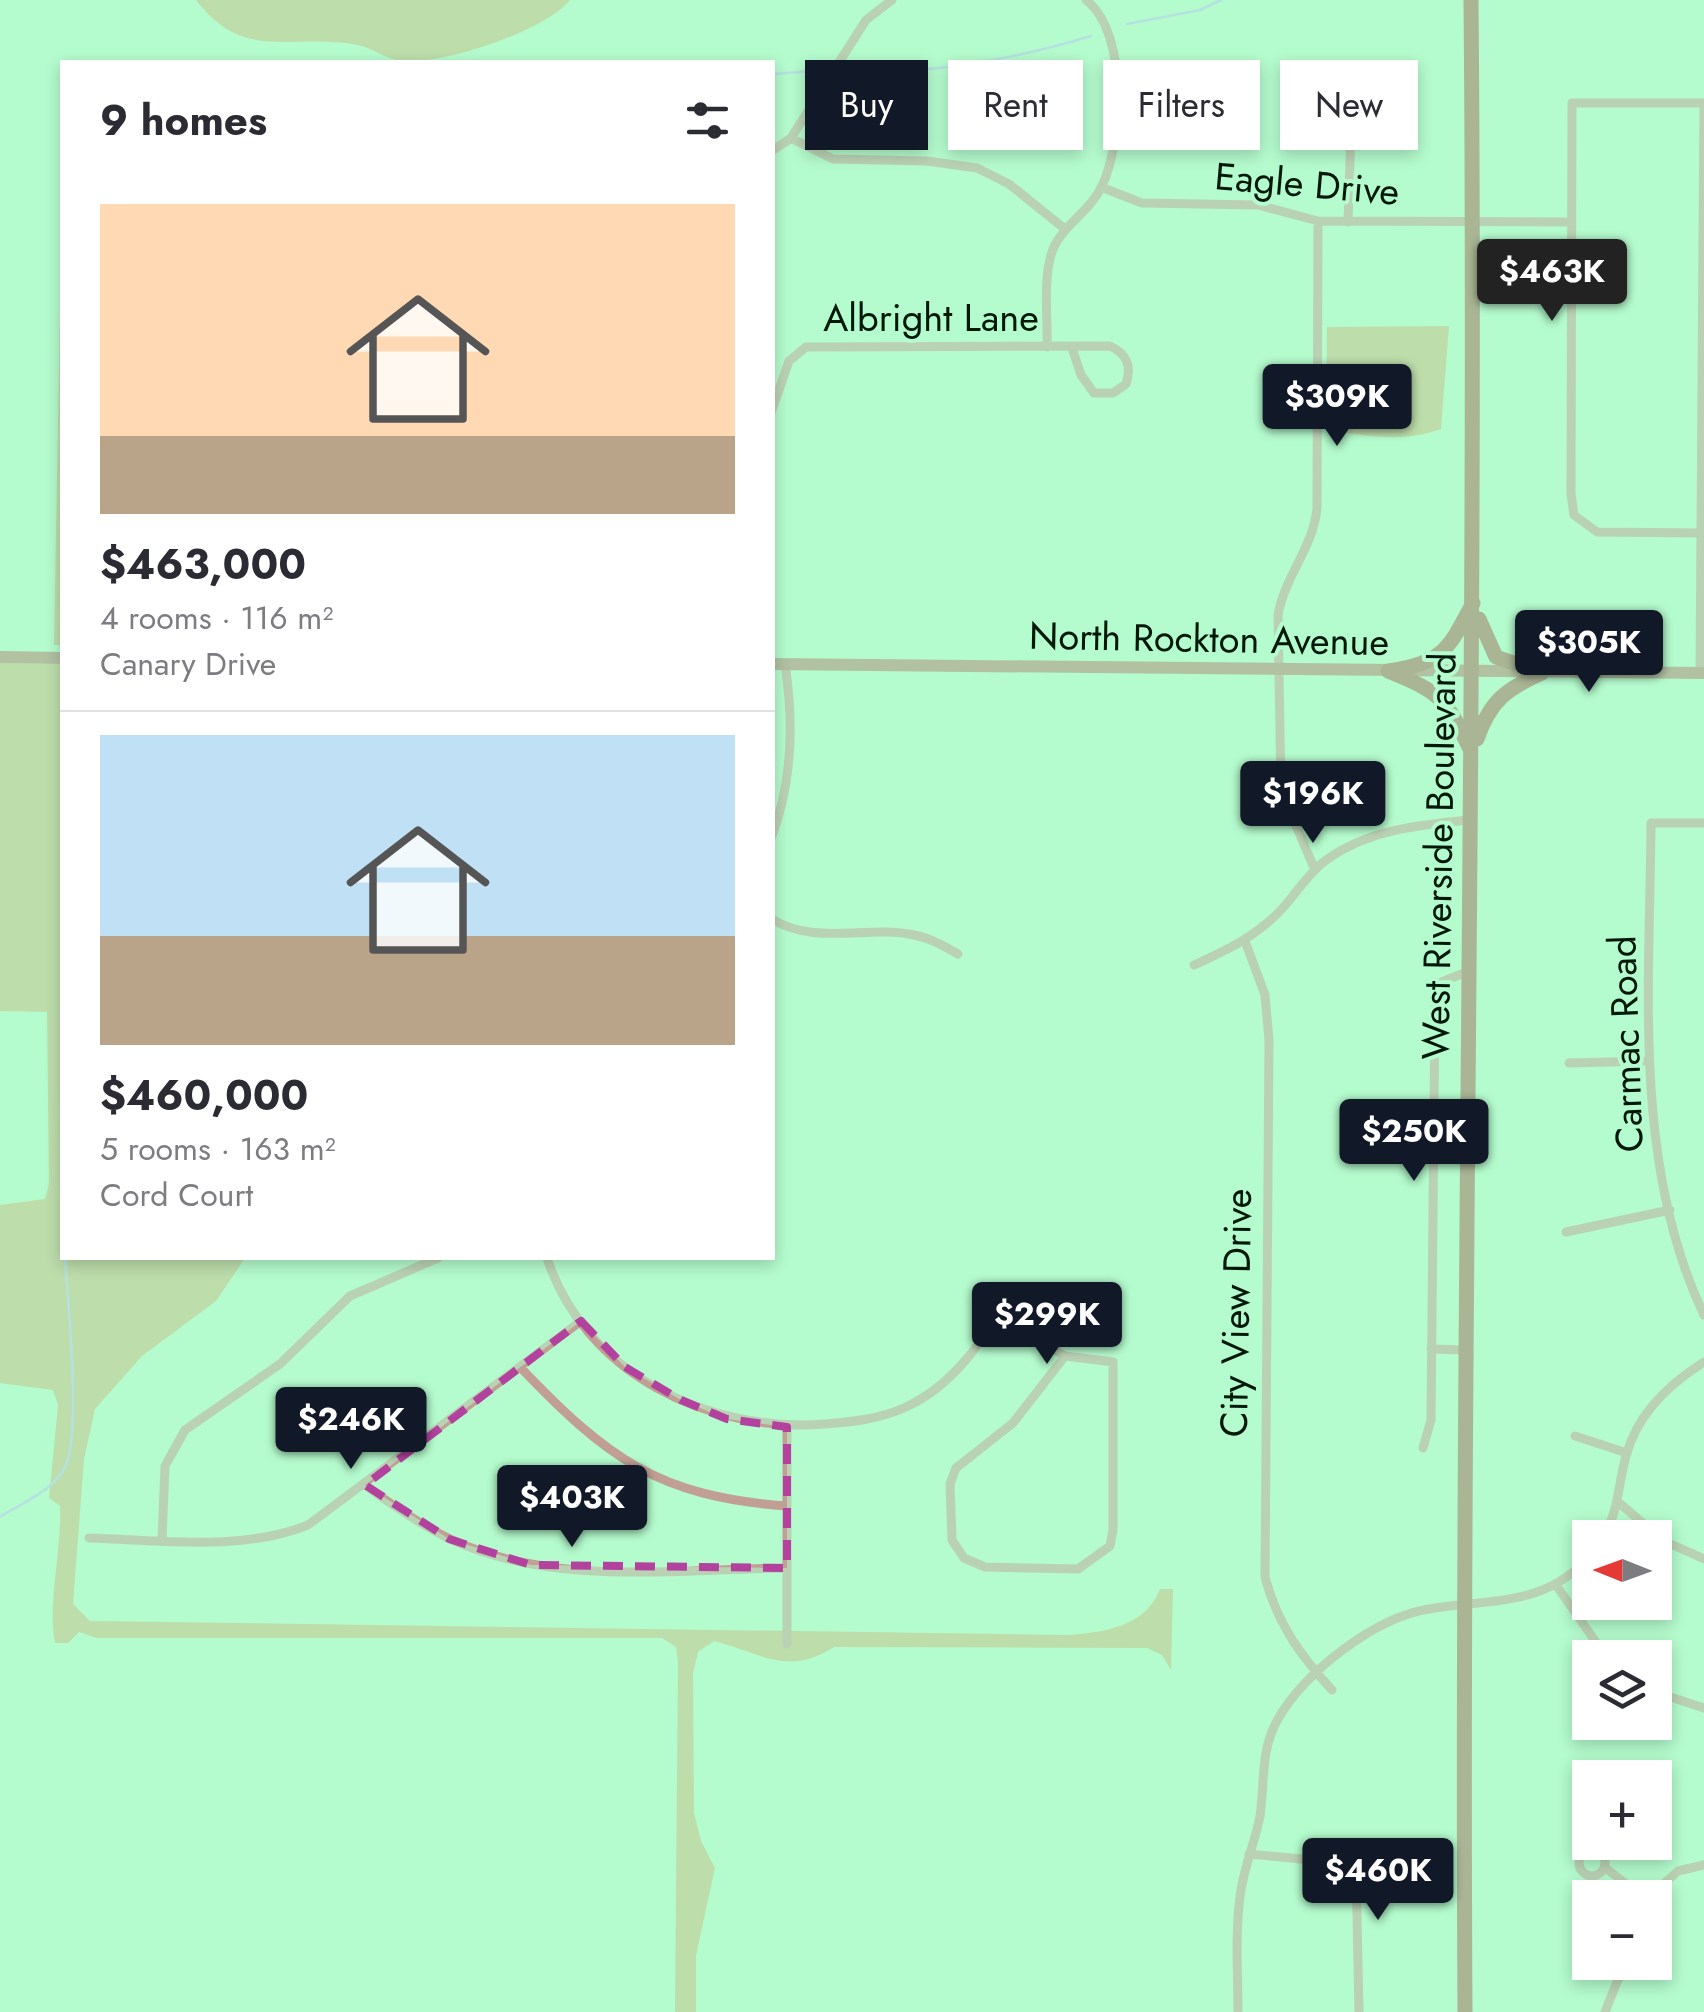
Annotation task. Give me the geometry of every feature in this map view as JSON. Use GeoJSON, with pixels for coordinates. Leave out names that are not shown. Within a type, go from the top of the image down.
{"type":"FeatureCollection","features":[{"type":"Feature","properties":{"kind":"main road","name":"West Riverside Boulevard"},"geometry":{"type":"LineString","coordinates":[[1465,2012],[1464,1605],[1474,673],[1471,0]]}},
{"type":"Feature","properties":{"kind":"main road"},"geometry":{"type":"LineString","coordinates":[[1388,671],[1424,666],[1442,654],[1474,599]]}},
{"type":"Feature","properties":{"kind":"main road"},"geometry":{"type":"LineString","coordinates":[[1474,599],[1482,630],[1496,657],[1542,673]]}},
{"type":"Feature","properties":{"kind":"main road"},"geometry":{"type":"LineString","coordinates":[[1388,671],[1440,695],[1455,713],[1472,752]]}},
{"type":"Feature","properties":{"kind":"main road"},"geometry":{"type":"LineString","coordinates":[[1472,752],[1493,701],[1504,690],[1542,673]]}},
{"type":"Feature","properties":{"kind":"street"},"geometry":{"type":"LineString","coordinates":[[775,149],[791,138],[866,20],[892,0]]}},
{"type":"Feature","properties":{"kind":"street"},"geometry":{"type":"LineString","coordinates":[[1048,347],[1048,270],[1065,229],[1101,187],[1114,148],[1116,54],[1107,22],[1086,0]]}},
{"type":"Feature","properties":{"kind":"street"},"geometry":{"type":"LineString","coordinates":[[1702,533],[1597,532],[1582,524],[1571,502],[1572,103],[1704,103],[1702,673]]}},
{"type":"Feature","properties":{"kind":"street"},"geometry":{"type":"LineString","coordinates":[[791,138],[833,159],[953,163],[988,172],[1065,229]]}},
{"type":"Feature","properties":{"kind":"street"},"geometry":{"type":"LineString","coordinates":[[1348,222],[1350,150]]}},
{"type":"Feature","properties":{"kind":"street","name":"Eagle Drive"},"geometry":{"type":"LineString","coordinates":[[1101,187],[1142,203],[1258,205],[1318,221],[1571,222]]}},
{"type":"Feature","properties":{"kind":"street"},"geometry":{"type":"LineString","coordinates":[[1315,870],[1280,790],[1280,668],[1282,596],[1312,542],[1317,508],[1318,221]]}},
{"type":"Feature","properties":{"kind":"street","name":"Albright Lane"},"geometry":{"type":"LineString","coordinates":[[775,401],[789,360],[806,348],[1100,345],[1118,349],[1129,365],[1126,384],[1113,393],[1094,393],[1080,374],[1072,348]]}},
{"type":"Feature","properties":{"kind":"street"},"geometry":{"type":"LineString","coordinates":[[0,657],[60,658]]}},
{"type":"Feature","properties":{"kind":"street"},"geometry":{"type":"LineString","coordinates":[[775,828],[786,799],[792,712],[779,664]]}},
{"type":"Feature","properties":{"kind":"street","name":"North Rockton Avenue"},"geometry":{"type":"LineString","coordinates":[[779,664],[1702,673]]}},
{"type":"Feature","properties":{"kind":"street"},"geometry":{"type":"LineString","coordinates":[[1194,965],[1245,941],[1280,912],[1315,870],[1383,833],[1470,820]]}},
{"type":"Feature","properties":{"kind":"street","name":"Carmac Road"},"geometry":{"type":"LineString","coordinates":[[1704,823],[1652,822],[1649,1061],[1670,1210],[1682,1258],[1704,1315]]}},
{"type":"Feature","properties":{"kind":"street"},"geometry":{"type":"LineString","coordinates":[[775,921],[817,934],[912,934],[958,954]]}},
{"type":"Feature","properties":{"kind":"street","name":"City View Drive"},"geometry":{"type":"LineString","coordinates":[[1245,941],[1265,995],[1269,1040],[1264,1577],[1278,1619],[1332,1690]]}},
{"type":"Feature","properties":{"kind":"street"},"geometry":{"type":"LineString","coordinates":[[1423,1448],[1431,1420],[1435,1005],[1439,983],[1469,971]]}},
{"type":"Feature","properties":{"kind":"street"},"geometry":{"type":"LineString","coordinates":[[1569,1063],[1649,1061]]}},
{"type":"Feature","properties":{"kind":"street"},"geometry":{"type":"LineString","coordinates":[[1566,1232],[1670,1210]]}},
{"type":"Feature","properties":{"kind":"street"},"geometry":{"type":"LineString","coordinates":[[162,1540],[166,1466],[185,1430],[280,1364],[350,1296],[433,1260]]}},
{"type":"Feature","properties":{"kind":"street"},"geometry":{"type":"LineString","coordinates":[[547,1260],[581,1320],[624,1366],[681,1400],[727,1419],[787,1427],[870,1419],[906,1407],[962,1366],[1012,1292]]}},
{"type":"Feature","properties":{"kind":"street"},"geometry":{"type":"LineString","coordinates":[[998,1316],[1065,1356],[1113,1362],[1114,1530],[1110,1546],[1078,1570],[984,1566],[964,1558],[952,1540],[950,1484],[956,1468],[1013,1423],[1065,1356]]}},
{"type":"Feature","properties":{"kind":"street"},"geometry":{"type":"LineString","coordinates":[[89,1538],[234,1542],[285,1534],[308,1525],[365,1486],[581,1320]]}},
{"type":"Feature","properties":{"kind":"street"},"geometry":{"type":"LineString","coordinates":[[1431,1349],[1466,1350]]}},
{"type":"Feature","properties":{"kind":"street"},"geometry":{"type":"LineString","coordinates":[[1611,1520],[1626,1453],[1646,1414],[1664,1392],[1704,1362]]}},
{"type":"Feature","properties":{"kind":"street"},"geometry":{"type":"LineString","coordinates":[[520,1367],[580,1430],[625,1462],[675,1485],[731,1502],[786,1506]]}},
{"type":"Feature","properties":{"kind":"street"},"geometry":{"type":"LineString","coordinates":[[787,1427],[787,1644]]}},
{"type":"Feature","properties":{"kind":"street"},"geometry":{"type":"LineString","coordinates":[[1575,1436],[1626,1453]]}},
{"type":"Feature","properties":{"kind":"street"},"geometry":{"type":"LineString","coordinates":[[365,1486],[449,1539],[530,1565],[581,1570],[788,1568]]}},
{"type":"Feature","properties":{"kind":"street"},"geometry":{"type":"LineString","coordinates":[[1618,1502],[1664,1541],[1704,1559]]}},
{"type":"Feature","properties":{"kind":"street"},"geometry":{"type":"LineString","coordinates":[[1238,2012],[1238,1911],[1271,1735],[1290,1702],[1366,1632],[1387,1621],[1464,1605],[1520,1599],[1556,1585],[1572,1571]]}},
{"type":"Feature","properties":{"kind":"street"},"geometry":{"type":"LineString","coordinates":[[1556,1585],[1594,1640]]}},
{"type":"Feature","properties":{"kind":"street"},"geometry":{"type":"LineString","coordinates":[[1672,1698],[1704,1708]]}},
{"type":"Feature","properties":{"kind":"street"},"geometry":{"type":"LineString","coordinates":[[1249,1854],[1348,1858],[1359,1874],[1359,2012]]}},
{"type":"Feature","properties":{"kind":"street"},"geometry":{"type":"LineString","coordinates":[[1667,1880],[1678,1871],[1704,1864]]}},
{"type":"Feature","properties":{"kind":"street"},"geometry":{"type":"LineString","coordinates":[[1604,1867],[1622,1880]]}},
{"type":"Feature","properties":{"kind":"street"},"geometry":{"type":"LineString","coordinates":[[1606,2012],[1618,1980]]}},
{"type":"Feature","properties":{"kind":"highlighted area"},"geometry":{"type":"Polygon","coordinates":[[[581,1321],[625,1367],[681,1400],[727,1419],[787,1427],[787,1568],[531,1565],[449,1539],[365,1485],[581,1321]]]}},
{"type":"Feature","properties":{"kind":"shaded area"},"geometry":{"type":"Polygon","coordinates":[[[196,0],[570,0],[557,12],[516,34],[465,52],[425,60],[395,60],[358,45],[334,42],[251,39],[214,20],[196,0]]]}},
{"type":"Feature","properties":{"kind":"shaded area"},"geometry":{"type":"Polygon","coordinates":[[[60,310],[60,645],[54,645],[60,310]]]}},
{"type":"Feature","properties":{"kind":"shaded area"},"geometry":{"type":"Polygon","coordinates":[[[1449,326],[1441,429],[1398,437],[1326,430],[1327,327],[1449,326]]]}},
{"type":"Feature","properties":{"kind":"shaded area"},"geometry":{"type":"Polygon","coordinates":[[[0,663],[60,664],[60,1260],[244,1260],[216,1301],[142,1356],[95,1409],[84,1459],[73,1604],[90,1621],[1069,1635],[1122,1625],[1145,1612],[1160,1589],[1173,1589],[1171,1670],[1162,1655],[1147,1648],[834,1647],[817,1656],[788,1661],[714,1641],[698,1652],[693,1673],[694,1813],[701,1841],[715,1868],[696,1955],[696,2012],[675,2012],[678,1663],[676,1647],[662,1638],[97,1638],[79,1632],[68,1643],[55,1643],[53,1612],[60,1506],[49,1498],[58,1405],[53,1390],[0,1383],[0,1205],[45,1199],[49,1184],[47,1012],[0,1011],[0,663]]]}},
{"type":"Feature","properties":{"kind":"waterway"},"geometry":{"type":"LineString","coordinates":[[1127,24],[1200,10],[1221,0]]}},
{"type":"Feature","properties":{"kind":"waterway"},"geometry":{"type":"LineString","coordinates":[[928,69],[1033,52],[1091,36]]}},
{"type":"Feature","properties":{"kind":"waterway"},"geometry":{"type":"LineString","coordinates":[[775,74],[805,72]]}},
{"type":"Feature","properties":{"kind":"waterway"},"geometry":{"type":"LineString","coordinates":[[0,1517],[55,1481],[66,1465],[73,1424],[65,1260]]}}]}
